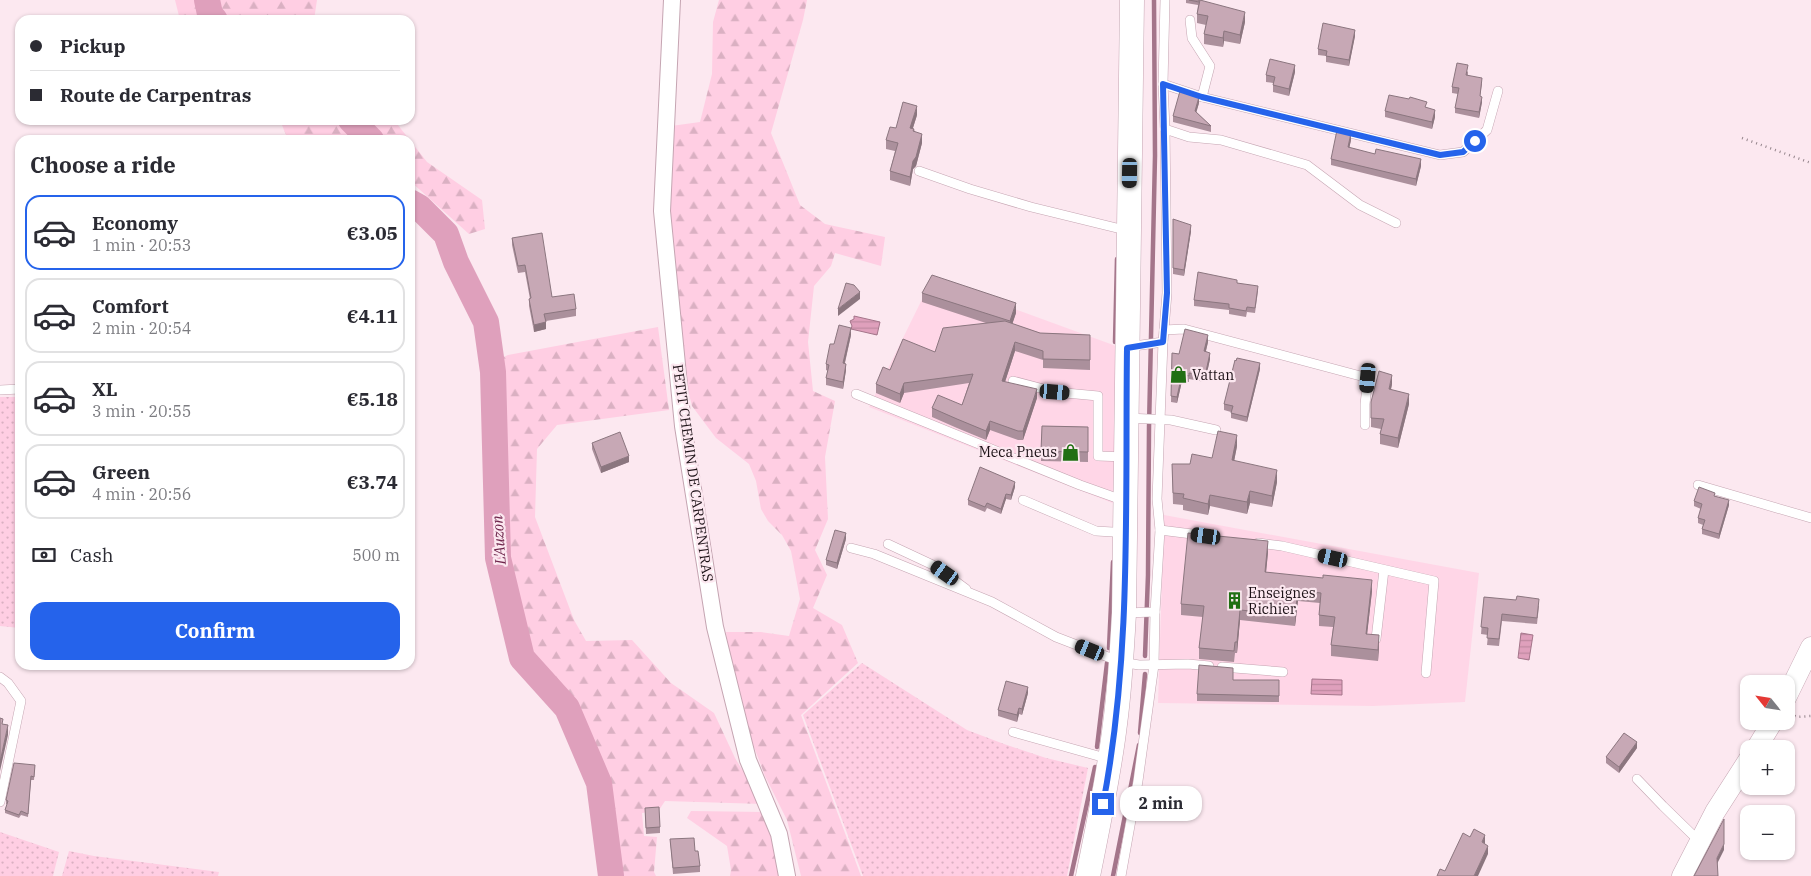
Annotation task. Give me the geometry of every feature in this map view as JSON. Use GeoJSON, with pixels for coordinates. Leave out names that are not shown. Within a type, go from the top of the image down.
{"type":"FeatureCollection","features":[{"type":"Feature","properties":{"kind":"main road"},"geometry":{"type":"LineString","coordinates":[[1088,876],[1110,759],[1121,662],[1124,613],[1132,0]]}},
{"type":"Feature","properties":{"kind":"street","name":"PETIT CHEMIN DE CARPENTRAS"},"geometry":{"type":"LineString","coordinates":[[672,0],[662,211],[683,426],[716,627],[748,760],[779,834],[787,876]]}},
{"type":"Feature","properties":{"kind":"street"},"geometry":{"type":"LineString","coordinates":[[1795,680],[1811,647]]}},
{"type":"Feature","properties":{"kind":"street"},"geometry":{"type":"LineString","coordinates":[[1682,876],[1715,812],[1740,773]]}},
{"type":"Feature","properties":{"kind":"lane"},"geometry":{"type":"LineString","coordinates":[[1121,876],[1138,781],[1154,665],[1160,530],[1157,498],[1159,420],[1167,293],[1163,84],[1165,0]]}},
{"type":"Feature","properties":{"kind":"lane"},"geometry":{"type":"LineString","coordinates":[[1190,20],[1192,38],[1210,66],[1202,97]]}},
{"type":"Feature","properties":{"kind":"lane"},"geometry":{"type":"LineString","coordinates":[[1163,84],[1202,97],[1440,155],[1463,152],[1487,130],[1498,91]]}},
{"type":"Feature","properties":{"kind":"lane"},"geometry":{"type":"LineString","coordinates":[[1165,129],[1189,137],[1221,140],[1307,165],[1360,205],[1396,223]]}},
{"type":"Feature","properties":{"kind":"lane"},"geometry":{"type":"LineString","coordinates":[[919,171],[1022,205],[1129,231]]}},
{"type":"Feature","properties":{"kind":"lane"},"geometry":{"type":"LineString","coordinates":[[1164,330],[1184,329],[1368,378],[1365,425]]}},
{"type":"Feature","properties":{"kind":"lane"},"geometry":{"type":"LineString","coordinates":[[1127,348],[1163,342]]}},
{"type":"Feature","properties":{"kind":"lane"},"geometry":{"type":"LineString","coordinates":[[1013,381],[1055,392],[1098,396],[1098,456],[1126,457]]}},
{"type":"Feature","properties":{"kind":"lane"},"geometry":{"type":"LineString","coordinates":[[0,390],[15,389]]}},
{"type":"Feature","properties":{"kind":"lane"},"geometry":{"type":"LineString","coordinates":[[856,394],[1080,485],[1125,501]]}},
{"type":"Feature","properties":{"kind":"lane"},"geometry":{"type":"LineString","coordinates":[[1126,418],[1171,420],[1216,430]]}},
{"type":"Feature","properties":{"kind":"lane"},"geometry":{"type":"LineString","coordinates":[[1698,485],[1811,518]]}},
{"type":"Feature","properties":{"kind":"lane"},"geometry":{"type":"LineString","coordinates":[[1024,500],[1096,531],[1113,532],[1125,536]]}},
{"type":"Feature","properties":{"kind":"lane"},"geometry":{"type":"LineString","coordinates":[[1160,530],[1206,536]]}},
{"type":"Feature","properties":{"kind":"lane"},"geometry":{"type":"LineString","coordinates":[[1244,541],[1282,546],[1434,581],[1426,673]]}},
{"type":"Feature","properties":{"kind":"lane"},"geometry":{"type":"LineString","coordinates":[[888,544],[935,566],[974,595]]}},
{"type":"Feature","properties":{"kind":"lane"},"geometry":{"type":"LineString","coordinates":[[850,548],[874,554],[992,602],[1056,637],[1121,662],[1138,665],[1188,664],[1283,672]]}},
{"type":"Feature","properties":{"kind":"lane"},"geometry":{"type":"LineString","coordinates":[[1376,639],[1384,570]]}},
{"type":"Feature","properties":{"kind":"lane"},"geometry":{"type":"LineString","coordinates":[[1124,613],[1155,612]]}},
{"type":"Feature","properties":{"kind":"lane"},"geometry":{"type":"LineString","coordinates":[[0,677],[8,683],[22,701],[0,802]]}},
{"type":"Feature","properties":{"kind":"lane"},"geometry":{"type":"LineString","coordinates":[[1013,732],[1110,759]]}},
{"type":"Feature","properties":{"kind":"lane"},"geometry":{"type":"LineString","coordinates":[[1637,779],[1700,842]]}},
{"type":"Feature","properties":{"kind":"path"},"geometry":{"type":"LineString","coordinates":[[1742,138],[1811,163]]}},
{"type":"Feature","properties":{"kind":"path"},"geometry":{"type":"LineString","coordinates":[[1795,717],[1811,716]]}},
{"type":"Feature","properties":{"kind":"shaded area"},"geometry":{"type":"Polygon","coordinates":[[[932,279],[1116,346],[1115,504],[869,407],[932,279]]]}},
{"type":"Feature","properties":{"kind":"shaded area"},"geometry":{"type":"Polygon","coordinates":[[[854,316],[880,322],[877,335],[851,329],[850,321],[854,319],[854,316]]]}},
{"type":"Feature","properties":{"kind":"shaded area"},"geometry":{"type":"Polygon","coordinates":[[[1164,515],[1479,573],[1465,702],[1373,706],[1158,703],[1164,515]]]}},
{"type":"Feature","properties":{"kind":"shaded area"},"geometry":{"type":"Polygon","coordinates":[[[1521,633],[1533,635],[1529,660],[1518,658],[1521,633]]]}},
{"type":"Feature","properties":{"kind":"shaded area"},"geometry":{"type":"Polygon","coordinates":[[[1312,679],[1342,680],[1342,695],[1311,694],[1312,679]]]}},
{"type":"Feature","properties":{"kind":"green space"},"geometry":{"type":"Polygon","coordinates":[[[175,0],[317,0],[315,15],[179,15],[175,0]]]}},
{"type":"Feature","properties":{"kind":"green space"},"geometry":{"type":"Polygon","coordinates":[[[719,0],[807,0],[771,133],[800,205],[825,224],[885,237],[881,266],[835,253],[831,266],[814,286],[808,342],[813,391],[835,401],[825,457],[828,519],[815,550],[827,575],[813,608],[842,625],[858,663],[801,715],[861,876],[801,876],[787,820],[765,776],[743,718],[733,681],[726,632],[761,632],[789,636],[800,599],[791,551],[782,535],[768,521],[761,509],[756,481],[749,464],[716,438],[692,406],[679,355],[668,220],[671,126],[700,122],[712,74],[713,22],[719,0]]]}},
{"type":"Feature","properties":{"kind":"green space"},"geometry":{"type":"Polygon","coordinates":[[[282,125],[398,125],[406,135],[286,135],[282,125]]]}},
{"type":"Feature","properties":{"kind":"green space"},"geometry":{"type":"Polygon","coordinates":[[[415,146],[427,162],[482,200],[485,229],[469,234],[415,185],[415,146]]]}},
{"type":"Feature","properties":{"kind":"green space"},"geometry":{"type":"Polygon","coordinates":[[[658,327],[669,410],[557,425],[537,449],[535,517],[574,620],[586,641],[632,640],[671,683],[714,713],[735,758],[763,804],[665,801],[659,810],[642,813],[644,836],[657,837],[654,872],[656,876],[618,876],[607,782],[573,704],[529,656],[527,638],[506,557],[495,361],[508,355],[658,327]]]}},
{"type":"Feature","properties":{"kind":"green space"},"geometry":{"type":"Polygon","coordinates":[[[0,397],[15,397],[15,628],[0,626],[0,397]]]}},
{"type":"Feature","properties":{"kind":"green space"},"geometry":{"type":"Polygon","coordinates":[[[862,663],[967,730],[1046,758],[1088,768],[1067,876],[863,876],[803,715],[862,663]]]}},
{"type":"Feature","properties":{"kind":"green space"},"geometry":{"type":"Polygon","coordinates":[[[691,811],[766,812],[781,876],[730,876],[731,870],[727,846],[687,818],[691,811]]]}},
{"type":"Feature","properties":{"kind":"green space"},"geometry":{"type":"Polygon","coordinates":[[[0,832],[59,852],[53,876],[0,876],[0,832]]]}},
{"type":"Feature","properties":{"kind":"green space"},"geometry":{"type":"Polygon","coordinates":[[[69,851],[219,872],[218,876],[62,876],[69,851]]]}},
{"type":"Feature","properties":{"kind":"building"},"geometry":{"type":"Polygon","coordinates":[[[1200,0],[1245,12],[1240,35],[1224,31],[1223,38],[1204,34],[1208,16],[1197,14],[1200,0]]]}},
{"type":"Feature","properties":{"kind":"building"},"geometry":{"type":"Polygon","coordinates":[[[1323,23],[1355,30],[1349,60],[1326,56],[1327,51],[1318,49],[1323,23]]]}},
{"type":"Feature","properties":{"kind":"building"},"geometry":{"type":"Polygon","coordinates":[[[1270,59],[1295,65],[1289,89],[1273,85],[1275,77],[1266,75],[1270,59]]]}},
{"type":"Feature","properties":{"kind":"building"},"geometry":{"type":"Polygon","coordinates":[[[1457,63],[1468,65],[1466,75],[1482,78],[1480,96],[1482,97],[1479,112],[1455,108],[1459,88],[1452,87],[1457,63]]]}},
{"type":"Feature","properties":{"kind":"building"},"geometry":{"type":"Polygon","coordinates":[[[1180,91],[1199,97],[1195,111],[1211,126],[1173,116],[1180,91]]]}},
{"type":"Feature","properties":{"kind":"building"},"geometry":{"type":"Polygon","coordinates":[[[1389,95],[1409,99],[1410,97],[1427,102],[1425,107],[1435,110],[1432,122],[1385,111],[1389,95]]]}},
{"type":"Feature","properties":{"kind":"building"},"geometry":{"type":"Polygon","coordinates":[[[903,102],[917,106],[910,128],[922,134],[910,177],[890,171],[898,143],[886,140],[890,127],[896,128],[903,102]]]}},
{"type":"Feature","properties":{"kind":"building"},"geometry":{"type":"Polygon","coordinates":[[[1337,130],[1351,133],[1348,147],[1375,154],[1376,149],[1421,159],[1416,179],[1331,159],[1337,130]]]}},
{"type":"Feature","properties":{"kind":"building"},"geometry":{"type":"Polygon","coordinates":[[[1173,219],[1191,225],[1184,270],[1173,268],[1173,219]]]}},
{"type":"Feature","properties":{"kind":"building"},"geometry":{"type":"Polygon","coordinates":[[[542,233],[552,297],[574,294],[576,309],[544,314],[546,322],[534,325],[525,265],[518,266],[512,238],[542,233]]]}},
{"type":"Feature","properties":{"kind":"building"},"geometry":{"type":"Polygon","coordinates":[[[1198,272],[1237,280],[1237,283],[1258,286],[1255,308],[1247,307],[1246,311],[1229,308],[1229,304],[1194,300],[1198,272]]]}},
{"type":"Feature","properties":{"kind":"building"},"geometry":{"type":"Polygon","coordinates":[[[932,275],[1016,303],[1010,321],[922,293],[932,275]]]}},
{"type":"Feature","properties":{"kind":"building"},"geometry":{"type":"Polygon","coordinates":[[[846,283],[854,285],[860,292],[838,309],[846,283]]]}},
{"type":"Feature","properties":{"kind":"building"},"geometry":{"type":"Polygon","coordinates":[[[1005,321],[1040,333],[1090,335],[1090,360],[1043,359],[1043,351],[1015,342],[1002,381],[1037,389],[1023,431],[990,421],[986,431],[932,408],[938,395],[962,405],[973,374],[904,383],[900,394],[876,384],[883,367],[890,370],[903,339],[935,352],[943,328],[1005,321]]]}},
{"type":"Feature","properties":{"kind":"building"},"geometry":{"type":"Polygon","coordinates":[[[839,325],[851,328],[843,363],[846,364],[843,382],[826,378],[829,365],[826,364],[830,344],[834,344],[839,325]]]}},
{"type":"Feature","properties":{"kind":"building"},"geometry":{"type":"Polygon","coordinates":[[[1185,329],[1208,335],[1204,351],[1210,353],[1205,376],[1189,373],[1189,376],[1182,374],[1177,397],[1171,396],[1172,353],[1179,354],[1185,329]]]}},
{"type":"Feature","properties":{"kind":"building"},"geometry":{"type":"Polygon","coordinates":[[[1237,358],[1260,363],[1247,417],[1231,413],[1233,406],[1224,404],[1237,358]]]}},
{"type":"Feature","properties":{"kind":"building"},"geometry":{"type":"Polygon","coordinates":[[[1379,371],[1392,375],[1389,389],[1409,394],[1398,438],[1380,434],[1384,419],[1371,418],[1371,402],[1379,371]]]}},
{"type":"Feature","properties":{"kind":"building"},"geometry":{"type":"Polygon","coordinates":[[[1042,426],[1088,427],[1088,452],[1041,451],[1042,426]]]}},
{"type":"Feature","properties":{"kind":"building"},"geometry":{"type":"Polygon","coordinates":[[[1218,431],[1237,435],[1232,460],[1277,470],[1272,496],[1250,491],[1247,502],[1210,495],[1208,504],[1183,498],[1184,494],[1173,493],[1172,464],[1190,464],[1192,454],[1212,458],[1218,431]]]}},
{"type":"Feature","properties":{"kind":"building"},"geometry":{"type":"Polygon","coordinates":[[[620,432],[629,456],[601,467],[592,443],[620,432]]]}},
{"type":"Feature","properties":{"kind":"building"},"geometry":{"type":"Polygon","coordinates":[[[980,467],[1015,482],[1011,495],[1006,494],[1001,509],[987,503],[985,507],[968,500],[980,467]]]}},
{"type":"Feature","properties":{"kind":"building"},"geometry":{"type":"Polygon","coordinates":[[[1699,487],[1715,493],[1714,496],[1729,500],[1719,534],[1702,529],[1705,520],[1698,518],[1702,504],[1694,501],[1699,487]]]}},
{"type":"Feature","properties":{"kind":"building"},"geometry":{"type":"Polygon","coordinates":[[[835,530],[846,533],[837,563],[826,560],[835,530]]]}},
{"type":"Feature","properties":{"kind":"building"},"geometry":{"type":"Polygon","coordinates":[[[1188,533],[1268,541],[1265,572],[1323,578],[1323,575],[1372,580],[1366,634],[1379,635],[1378,650],[1331,645],[1335,617],[1319,615],[1321,593],[1298,590],[1295,615],[1240,610],[1237,642],[1235,642],[1234,651],[1199,648],[1204,606],[1181,604],[1188,533]]]}},
{"type":"Feature","properties":{"kind":"building"},"geometry":{"type":"Polygon","coordinates":[[[1517,596],[1539,599],[1537,618],[1502,614],[1499,639],[1487,638],[1488,628],[1481,627],[1484,597],[1516,600],[1517,596]]]}},
{"type":"Feature","properties":{"kind":"building"},"geometry":{"type":"Polygon","coordinates":[[[1199,665],[1233,668],[1233,680],[1279,680],[1279,696],[1197,694],[1199,665]]]}},
{"type":"Feature","properties":{"kind":"building"},"geometry":{"type":"Polygon","coordinates":[[[1006,681],[1028,687],[1022,709],[1019,708],[1017,715],[998,710],[1006,681]]]}},
{"type":"Feature","properties":{"kind":"building"},"geometry":{"type":"Polygon","coordinates":[[[0,718],[3,719],[2,724],[8,725],[0,762],[0,718]]]}},
{"type":"Feature","properties":{"kind":"building"},"geometry":{"type":"Polygon","coordinates":[[[1624,733],[1637,742],[1619,767],[1606,757],[1624,733]]]}},
{"type":"Feature","properties":{"kind":"building"},"geometry":{"type":"Polygon","coordinates":[[[14,763],[35,765],[34,777],[31,776],[28,814],[21,811],[19,815],[5,810],[14,763]]]}},
{"type":"Feature","properties":{"kind":"building"},"geometry":{"type":"Polygon","coordinates":[[[659,807],[660,827],[646,828],[645,808],[659,807]]]}},
{"type":"Feature","properties":{"kind":"building"},"geometry":{"type":"Polygon","coordinates":[[[1724,819],[1724,844],[1717,858],[1718,876],[1694,876],[1724,819]]]}},
{"type":"Feature","properties":{"kind":"building"},"geometry":{"type":"Polygon","coordinates":[[[1474,829],[1485,835],[1482,842],[1488,846],[1474,876],[1437,876],[1440,869],[1445,871],[1463,833],[1470,837],[1474,829]]]}},
{"type":"Feature","properties":{"kind":"building"},"geometry":{"type":"Polygon","coordinates":[[[694,838],[695,851],[698,851],[700,866],[673,868],[670,839],[694,838]]]}},
{"type":"Feature","properties":{"kind":"waterway","name":"L'Auzon"},"geometry":{"type":"LineString","coordinates":[[207,0],[211,15]]}},
{"type":"Feature","properties":{"kind":"waterway"},"geometry":{"type":"LineString","coordinates":[[1145,656],[1155,156],[1154,0]]}},
{"type":"Feature","properties":{"kind":"waterway","name":"L'Auzon"},"geometry":{"type":"LineString","coordinates":[[356,125],[366,135]]}},
{"type":"Feature","properties":{"kind":"waterway","name":"L'Auzon"},"geometry":{"type":"LineString","coordinates":[[415,205],[446,234],[456,262],[486,322],[493,372],[498,558],[522,658],[567,708],[599,783],[611,876]]}},
{"type":"Feature","properties":{"kind":"waterway"},"geometry":{"type":"LineString","coordinates":[[1115,342],[1117,259]]}},
{"type":"Feature","properties":{"kind":"waterway"},"geometry":{"type":"LineString","coordinates":[[1109,648],[1113,562]]}},
{"type":"Feature","properties":{"kind":"waterway"},"geometry":{"type":"LineString","coordinates":[[1097,747],[1107,663]]}},
{"type":"Feature","properties":{"kind":"waterway"},"geometry":{"type":"LineString","coordinates":[[1140,733],[1145,674]]}},
{"type":"Feature","properties":{"kind":"waterway"},"geometry":{"type":"LineString","coordinates":[[1113,876],[1139,745]]}},
{"type":"Feature","properties":{"kind":"waterway"},"geometry":{"type":"LineString","coordinates":[[1071,876],[1095,767]]}},
{"type":"Feature","properties":{"kind":"place","name":"Vattan"},"geometry":{"type":"Point","coordinates":[1178,375]}},
{"type":"Feature","properties":{"kind":"place","name":"Meca Pneus"},"geometry":{"type":"Point","coordinates":[1071,452]}},
{"type":"Feature","properties":{"kind":"place","name":"Enseignes Richier"},"geometry":{"type":"Point","coordinates":[1234,601]}},
{"type":"Feature","properties":{"kind":"route"},"geometry":{"type":"LineString","coordinates":[[1103,804],[1115,724],[1124,613],[1127,348],[1163,342],[1167,293],[1163,84],[1202,97],[1440,155],[1463,152],[1475,141]]}}]}
